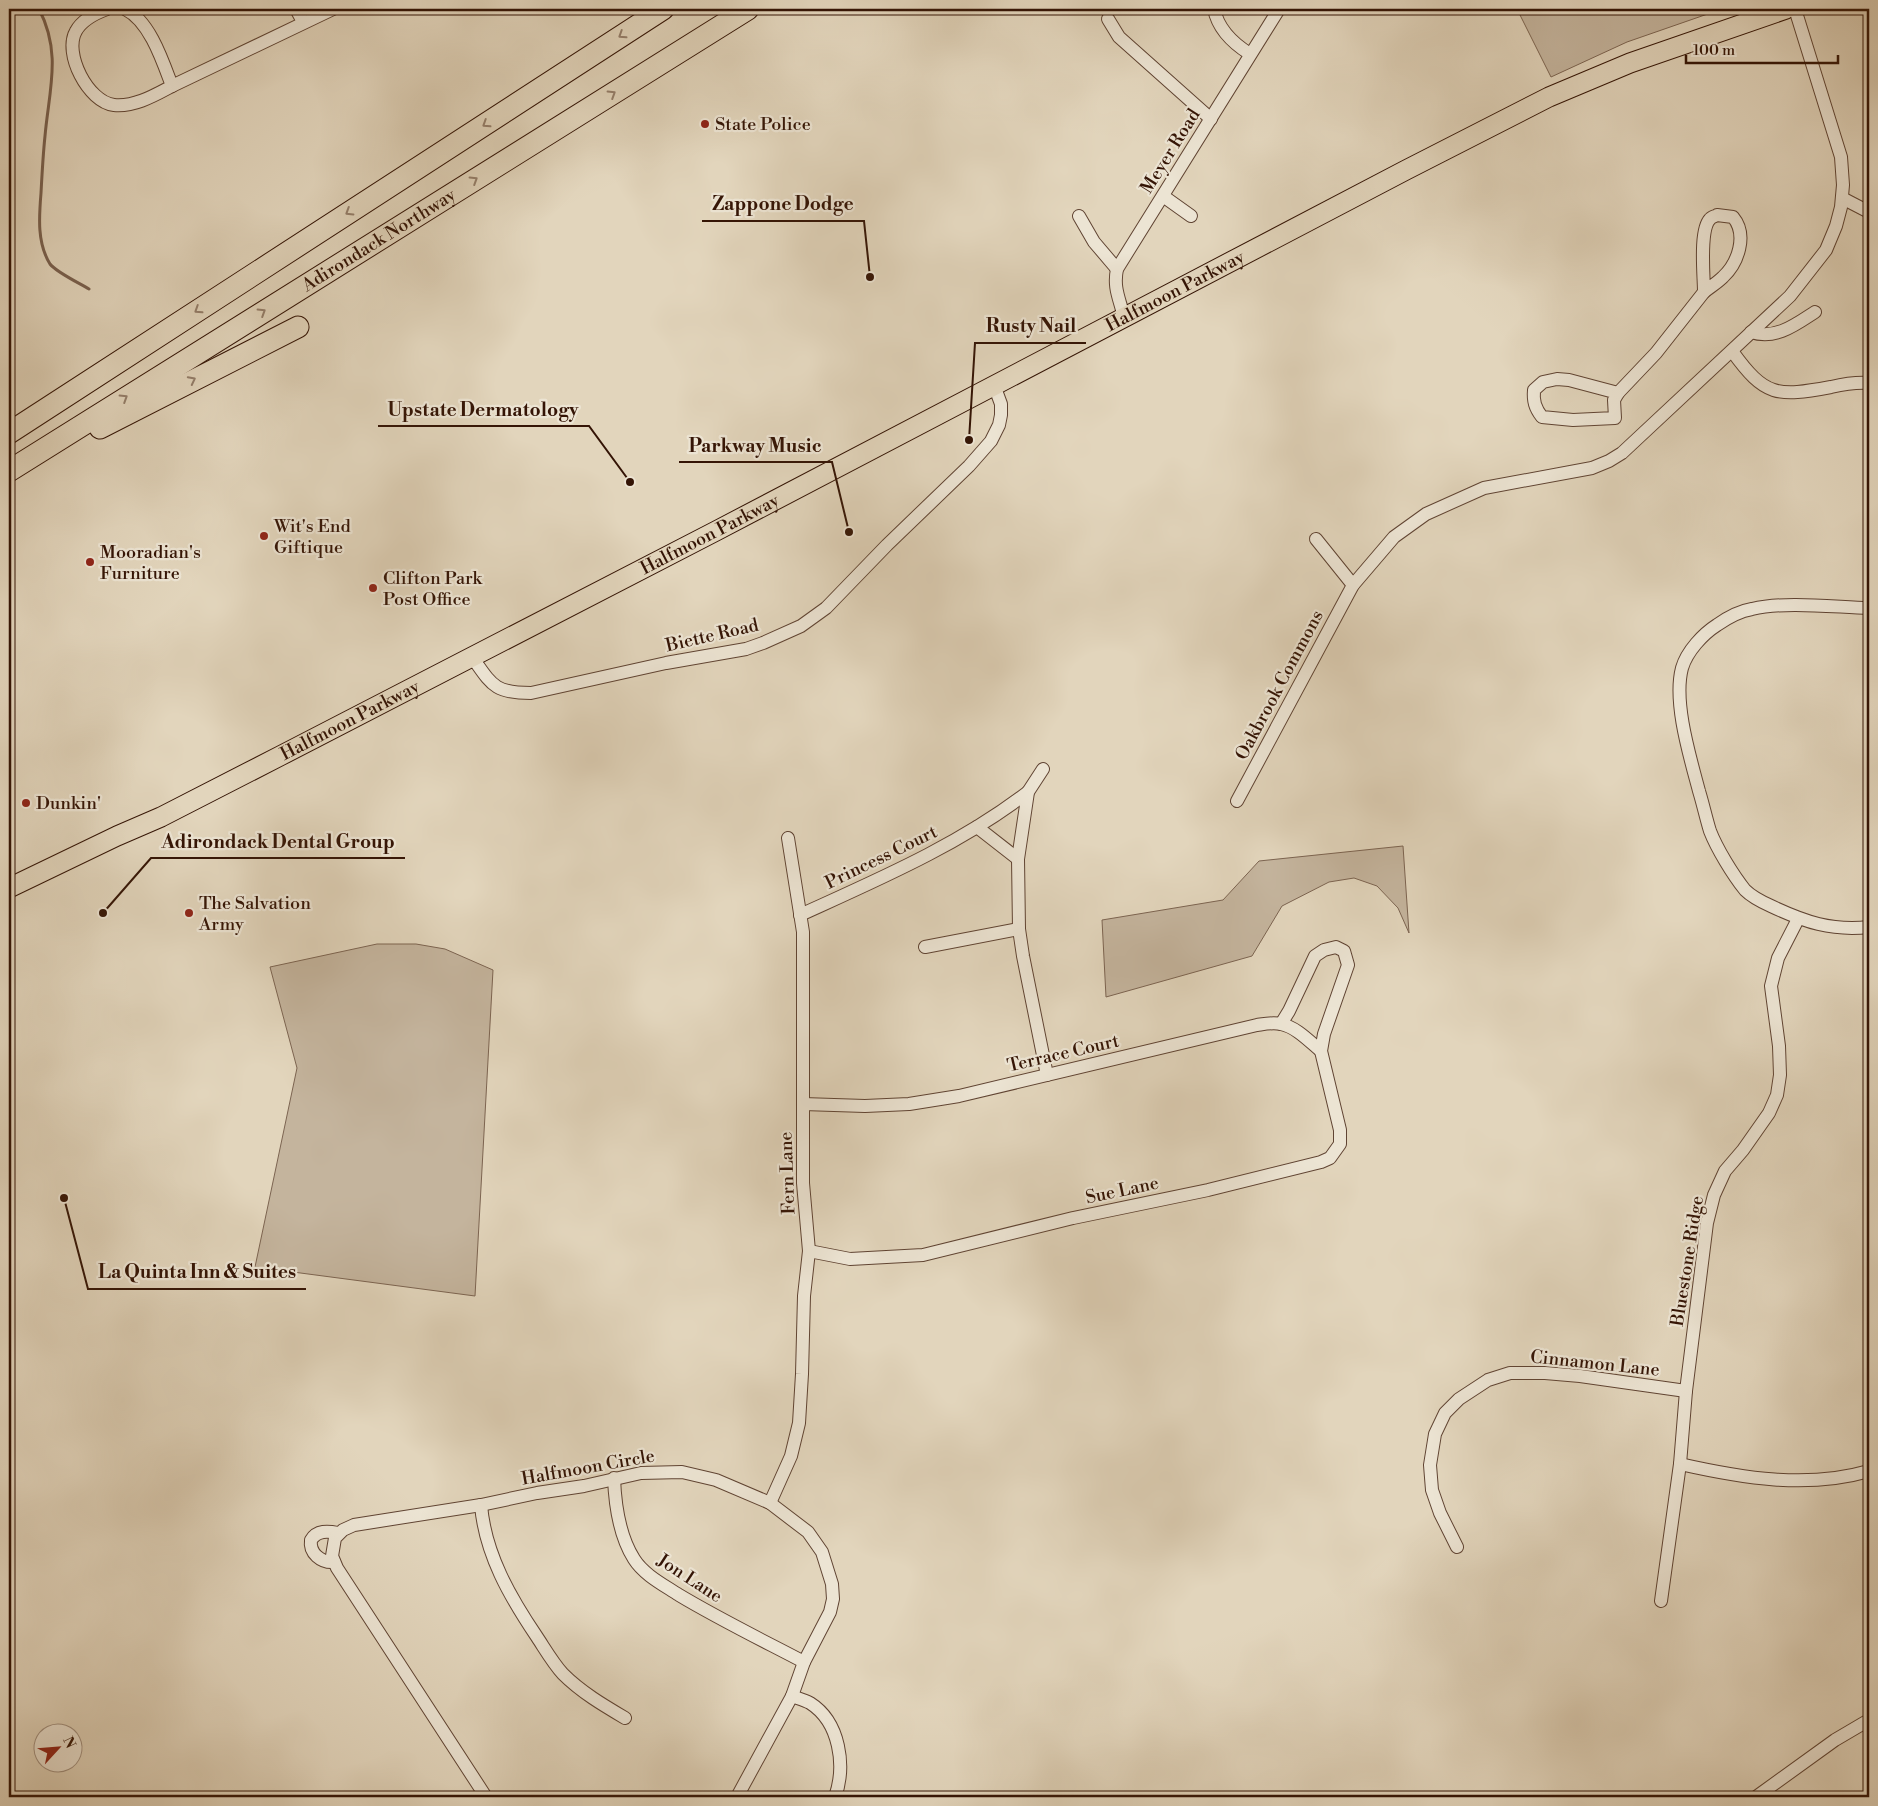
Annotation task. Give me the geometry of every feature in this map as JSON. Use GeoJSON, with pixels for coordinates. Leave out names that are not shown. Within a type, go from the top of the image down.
{"type":"FeatureCollection","features":[{"type":"Feature","properties":{"kind":"highway"},"geometry":{"type":"LineString","coordinates":[[9,433],[663,9]]}},
{"type":"Feature","properties":{"kind":"highway","name":"Adirondack Northway"},"geometry":{"type":"LineString","coordinates":[[9,472],[748,9]]}},
{"type":"Feature","properties":{"kind":"highway"},"geometry":{"type":"LineString","coordinates":[[9,472],[298,326]]}},
{"type":"Feature","properties":{"kind":"main road","name":"Halfmoon Parkway"},"geometry":{"type":"LineString","coordinates":[[9,888],[161,817],[716,531],[1549,97],[1612,70],[1786,9]]}},
{"type":"Feature","properties":{"kind":"street"},"geometry":{"type":"LineString","coordinates":[[107,9],[97,13],[80,25],[75,32],[72,45],[76,66],[81,77],[93,93],[104,102],[120,104],[146,99],[333,9]]}},
{"type":"Feature","properties":{"kind":"street"},"geometry":{"type":"LineString","coordinates":[[125,9],[137,17],[151,37],[172,86]]}},
{"type":"Feature","properties":{"kind":"street"},"geometry":{"type":"LineString","coordinates":[[296,9],[303,22]]}},
{"type":"Feature","properties":{"kind":"street"},"geometry":{"type":"LineString","coordinates":[[1214,9],[1215,16],[1223,30],[1237,46],[1250,54]]}},
{"type":"Feature","properties":{"kind":"street","name":"Meyer Road"},"geometry":{"type":"LineString","coordinates":[[1117,269],[1279,9]]}},
{"type":"Feature","properties":{"kind":"street","name":"Oakbrook Commons"},"geometry":{"type":"LineString","coordinates":[[1237,801],[1353,585],[1394,537],[1426,514],[1484,488],[1592,468],[1609,461],[1640,438],[1790,296],[1826,250],[1836,226],[1842,198],[1841,158],[1795,9]]}},
{"type":"Feature","properties":{"kind":"street"},"geometry":{"type":"LineString","coordinates":[[1108,19],[1119,37],[1211,119]]}},
{"type":"Feature","properties":{"kind":"street"},"geometry":{"type":"LineString","coordinates":[[1163,196],[1191,216]]}},
{"type":"Feature","properties":{"kind":"street"},"geometry":{"type":"LineString","coordinates":[[1842,198],[1869,212]]}},
{"type":"Feature","properties":{"kind":"street"},"geometry":{"type":"LineString","coordinates":[[1618,392],[1569,380],[1557,380],[1543,382],[1534,390],[1533,398],[1536,408],[1542,417],[1572,420],[1615,418],[1614,400],[1618,392],[1656,353],[1704,292],[1724,277],[1734,262],[1741,246],[1741,232],[1733,217],[1717,215],[1710,218],[1706,225],[1703,241],[1704,292]]}},
{"type":"Feature","properties":{"kind":"street"},"geometry":{"type":"LineString","coordinates":[[1079,216],[1094,242],[1117,269],[1115,278],[1116,292],[1124,318]]}},
{"type":"Feature","properties":{"kind":"street"},"geometry":{"type":"LineString","coordinates":[[1751,332],[1761,335],[1782,332],[1816,312]]}},
{"type":"Feature","properties":{"kind":"street"},"geometry":{"type":"LineString","coordinates":[[1732,351],[1743,367],[1765,387],[1778,392],[1796,394],[1852,383],[1869,383]]}},
{"type":"Feature","properties":{"kind":"street","name":"Biette Road"},"geometry":{"type":"LineString","coordinates":[[472,657],[497,689],[512,693],[531,693],[666,663],[746,649],[801,626],[826,608],[887,545],[969,466],[991,441],[999,425],[1001,415],[1001,404],[994,385]]}},
{"type":"Feature","properties":{"kind":"street"},"geometry":{"type":"LineString","coordinates":[[1316,539],[1353,585]]}},
{"type":"Feature","properties":{"kind":"street"},"geometry":{"type":"LineString","coordinates":[[1869,608],[1786,606],[1751,609],[1718,624],[1693,647],[1682,666],[1679,684],[1680,706],[1689,752],[1710,832],[1721,853],[1746,891],[1760,901],[1798,919],[1848,929],[1869,927]]}},
{"type":"Feature","properties":{"kind":"street","name":"Princess Court"},"geometry":{"type":"LineString","coordinates":[[800,915],[909,865],[999,815],[1028,792],[1043,769]]}},
{"type":"Feature","properties":{"kind":"street","name":"Princess Court"},"geometry":{"type":"LineString","coordinates":[[1028,792],[1018,858],[1019,929],[1047,1075]]}},
{"type":"Feature","properties":{"kind":"street"},"geometry":{"type":"LineString","coordinates":[[977,828],[1018,858]]}},
{"type":"Feature","properties":{"kind":"street","name":"Fern Lane"},"geometry":{"type":"LineString","coordinates":[[770,1503],[791,1456],[798,1423],[808,1251],[803,1183],[802,932],[788,838]]}},
{"type":"Feature","properties":{"kind":"street","name":"Bluestone Ridge"},"geometry":{"type":"LineString","coordinates":[[1661,1602],[1680,1464],[1686,1391],[1707,1223],[1714,1195],[1725,1172],[1769,1113],[1777,1095],[1780,1074],[1779,1046],[1771,986],[1778,958],[1798,919]]}},
{"type":"Feature","properties":{"kind":"street"},"geometry":{"type":"LineString","coordinates":[[925,947],[1019,929]]}},
{"type":"Feature","properties":{"kind":"street"},"geometry":{"type":"LineString","coordinates":[[1336,947],[1344,951],[1348,958],[1348,965],[1320,1050],[1303,1036],[1281,1024],[1315,956],[1324,950],[1336,947]]}},
{"type":"Feature","properties":{"kind":"street","name":"Terrace Court"},"geometry":{"type":"LineString","coordinates":[[803,1104],[865,1106],[909,1104],[960,1096],[1257,1025],[1281,1024]]}},
{"type":"Feature","properties":{"kind":"street","name":"Sue Lane"},"geometry":{"type":"LineString","coordinates":[[808,1251],[850,1259],[923,1255],[1073,1218],[1208,1190],[1321,1162],[1330,1158],[1340,1144],[1340,1130],[1320,1050]]}},
{"type":"Feature","properties":{"kind":"street","name":"Cinnamon Lane"},"geometry":{"type":"LineString","coordinates":[[1457,1547],[1440,1513],[1432,1490],[1430,1465],[1435,1434],[1445,1413],[1459,1398],[1488,1380],[1510,1373],[1580,1376],[1686,1391]]}},
{"type":"Feature","properties":{"kind":"street"},"geometry":{"type":"LineString","coordinates":[[1680,1464],[1730,1475],[1796,1481],[1818,1481],[1850,1477],[1869,1471]]}},
{"type":"Feature","properties":{"kind":"street","name":"Halfmoon Circle"},"geometry":{"type":"LineString","coordinates":[[334,1562],[326,1562],[319,1558],[311,1549],[311,1540],[318,1533],[325,1531],[338,1533],[354,1525],[368,1522],[481,1505],[537,1493],[584,1486],[641,1473],[682,1472],[716,1480],[770,1503],[808,1532],[822,1552],[832,1584],[833,1599],[830,1612],[804,1662],[792,1696],[737,1797]]}},
{"type":"Feature","properties":{"kind":"street","name":"Jon Lane"},"geometry":{"type":"LineString","coordinates":[[614,1478],[616,1509],[634,1561],[653,1578],[710,1614],[804,1662]]}},
{"type":"Feature","properties":{"kind":"street"},"geometry":{"type":"LineString","coordinates":[[481,1505],[487,1541],[513,1602],[554,1664],[591,1697],[625,1718]]}},
{"type":"Feature","properties":{"kind":"street"},"geometry":{"type":"LineString","coordinates":[[338,1533],[333,1544],[332,1556],[334,1562],[486,1797]]}},
{"type":"Feature","properties":{"kind":"street"},"geometry":{"type":"LineString","coordinates":[[792,1696],[809,1702],[821,1712],[836,1740],[841,1760],[840,1784],[835,1797]]}},
{"type":"Feature","properties":{"kind":"street"},"geometry":{"type":"LineString","coordinates":[[1756,1797],[1835,1740],[1869,1720]]}},
{"type":"Feature","properties":{"kind":"shaded area"},"geometry":{"type":"Polygon","coordinates":[[[1517,9],[1722,9],[1627,42],[1551,77],[1517,9]]]}},
{"type":"Feature","properties":{"kind":"shaded area"},"geometry":{"type":"Polygon","coordinates":[[[1403,846],[1409,933],[1398,908],[1377,886],[1354,878],[1329,882],[1282,906],[1252,956],[1106,997],[1102,920],[1223,900],[1259,861],[1403,846]]]}},
{"type":"Feature","properties":{"kind":"shaded area"},"geometry":{"type":"Polygon","coordinates":[[[377,944],[416,944],[445,949],[493,970],[475,1296],[255,1267],[297,1068],[270,967],[377,944]]]}},
{"type":"Feature","properties":{"kind":"waterway"},"geometry":{"type":"LineString","coordinates":[[39,9],[46,25],[52,56],[51,87],[44,143],[40,202],[41,239],[50,264],[62,274],[89,289]]}},
{"type":"Feature","properties":{"kind":"place","name":"State Police"},"geometry":{"type":"Point","coordinates":[705,124]}},
{"type":"Feature","properties":{"kind":"place","name":"Zappone Dodge"},"geometry":{"type":"Point","coordinates":[870,277]}},
{"type":"Feature","properties":{"kind":"place","name":"Rusty Nail"},"geometry":{"type":"Point","coordinates":[969,440]}},
{"type":"Feature","properties":{"kind":"place","name":"Upstate Dermatology"},"geometry":{"type":"Point","coordinates":[630,482]}},
{"type":"Feature","properties":{"kind":"place","name":"Parkway Music"},"geometry":{"type":"Point","coordinates":[849,532]}},
{"type":"Feature","properties":{"kind":"place","name":"Wit's End Giftique"},"geometry":{"type":"Point","coordinates":[264,536]}},
{"type":"Feature","properties":{"kind":"place","name":"Mooradian's Furniture"},"geometry":{"type":"Point","coordinates":[90,562]}},
{"type":"Feature","properties":{"kind":"place","name":"Clifton Park Post Office"},"geometry":{"type":"Point","coordinates":[373,588]}},
{"type":"Feature","properties":{"kind":"place","name":"Dunkin'"},"geometry":{"type":"Point","coordinates":[26,803]}},
{"type":"Feature","properties":{"kind":"place","name":"Adirondack Dental Group"},"geometry":{"type":"Point","coordinates":[103,913]}},
{"type":"Feature","properties":{"kind":"place","name":"The Salvation Army"},"geometry":{"type":"Point","coordinates":[189,913]}},
{"type":"Feature","properties":{"kind":"place","name":"La Quinta Inn & Suites"},"geometry":{"type":"Point","coordinates":[64,1198]}}]}
